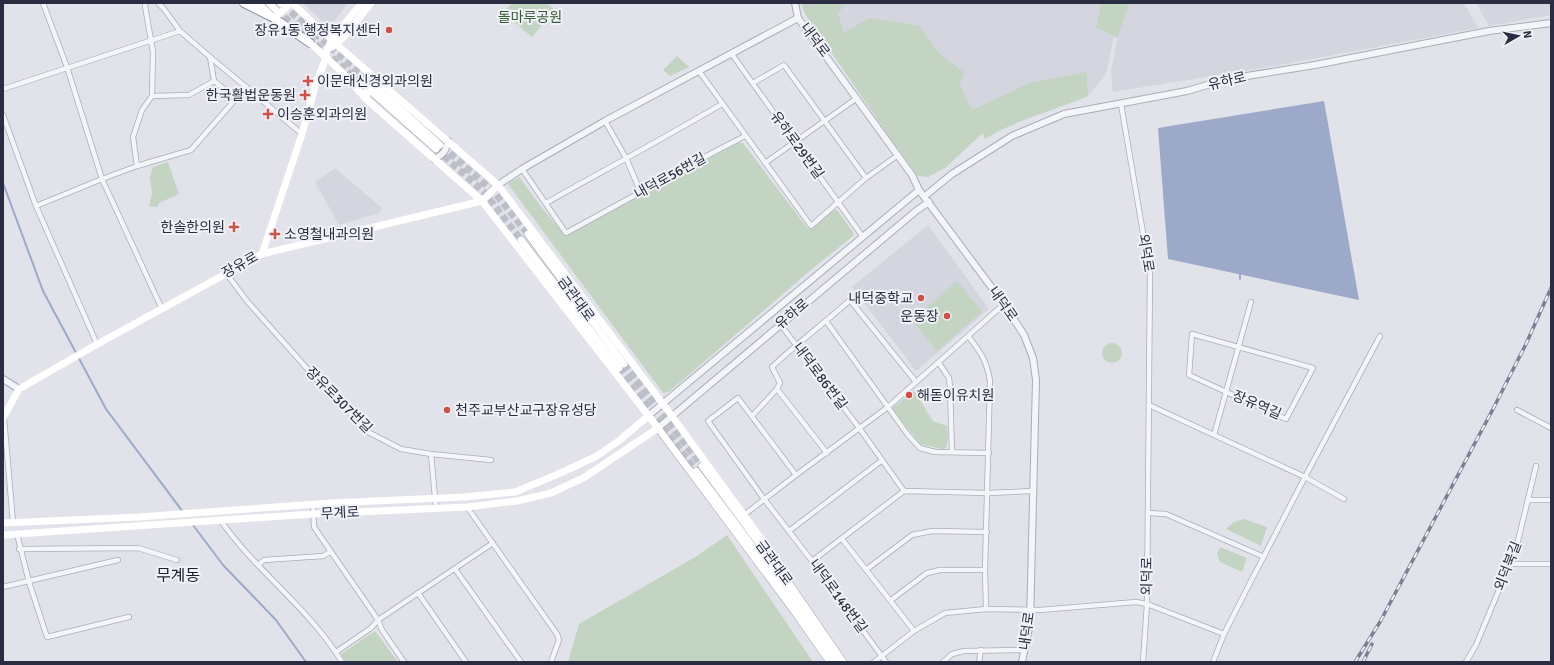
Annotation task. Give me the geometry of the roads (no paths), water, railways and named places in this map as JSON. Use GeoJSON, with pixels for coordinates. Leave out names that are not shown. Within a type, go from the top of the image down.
{"type":"FeatureCollection","features":[{"type":"Feature","properties":{"kind":"highway"},"geometry":{"type":"LineString","coordinates":[[244,3],[280,8],[310,43]]}},
{"type":"Feature","properties":{"kind":"main road"},"geometry":{"type":"LineString","coordinates":[[257,3],[280,8]]}},
{"type":"Feature","properties":{"kind":"main road"},"geometry":{"type":"LineString","coordinates":[[269,3],[280,8]]}},
{"type":"Feature","properties":{"kind":"main road"},"geometry":{"type":"LineString","coordinates":[[292,3],[334,42],[377,88],[438,147]]}},
{"type":"Feature","properties":{"kind":"main road"},"geometry":{"type":"LineString","coordinates":[[334,42],[362,3]]}},
{"type":"Feature","properties":{"kind":"main road"},"geometry":{"type":"LineString","coordinates":[[334,42],[371,3]]}},
{"type":"Feature","properties":{"kind":"main road","name":"장유로"},"geometry":{"type":"LineString","coordinates":[[20,389],[96,345],[262,254],[302,134],[316,83],[326,58],[327,50],[334,42]]}},
{"type":"Feature","properties":{"kind":"main road"},"geometry":{"type":"LineString","coordinates":[[310,43],[342,72],[366,99],[482,201],[658,428],[790,605],[830,662]]}},
{"type":"Feature","properties":{"kind":"main road"},"geometry":{"type":"LineString","coordinates":[[366,99],[367,91],[377,88]]}},
{"type":"Feature","properties":{"kind":"main road"},"geometry":{"type":"LineString","coordinates":[[377,88],[448,142],[498,185],[664,404],[787,575],[808,611]]}},
{"type":"Feature","properties":{"kind":"main road"},"geometry":{"type":"LineString","coordinates":[[262,254],[482,201],[498,185]]}},
{"type":"Feature","properties":{"kind":"main road","name":"금관대로"},"geometry":{"type":"LineString","coordinates":[[521,240],[621,366],[528,234]]}},
{"type":"Feature","properties":{"kind":"main road"},"geometry":{"type":"LineString","coordinates":[[3,418],[20,389]]}},
{"type":"Feature","properties":{"kind":"main road","name":"무계로"},"geometry":{"type":"LineString","coordinates":[[3,523],[209,512],[313,504],[476,497],[515,492],[556,476],[597,456],[620,440],[648,416]]}},
{"type":"Feature","properties":{"kind":"main road","name":"무계로"},"geometry":{"type":"LineString","coordinates":[[3,535],[313,514],[467,507],[516,501],[551,493],[585,478],[658,428]]}},
{"type":"Feature","properties":{"kind":"main road","name":"금관대로"},"geometry":{"type":"LineString","coordinates":[[836,662],[802,612],[699,469],[786,579],[843,662]]}},
{"type":"Feature","properties":{"kind":"main road"},"geometry":{"type":"LineString","coordinates":[[14,522],[16,534]]}},
{"type":"Feature","properties":{"kind":"street"},"geometry":{"type":"LineString","coordinates":[[43,3],[67,68],[102,179],[162,309]]}},
{"type":"Feature","properties":{"kind":"street"},"geometry":{"type":"LineString","coordinates":[[137,166],[134,137],[142,110],[152,96],[153,52],[144,6],[145,3]]}},
{"type":"Feature","properties":{"kind":"street"},"geometry":{"type":"LineString","coordinates":[[158,3],[180,31],[302,134]]}},
{"type":"Feature","properties":{"kind":"street","name":"내덕로"},"geometry":{"type":"LineString","coordinates":[[795,3],[798,18],[898,155],[912,175],[919,190],[1004,304],[1024,335],[1033,358],[1036,380],[1030,623],[1022,662]]}},
{"type":"Feature","properties":{"kind":"street"},"geometry":{"type":"LineString","coordinates":[[498,185],[522,169],[605,121],[798,18]]}},
{"type":"Feature","properties":{"kind":"street","name":"유하로"},"geometry":{"type":"LineString","coordinates":[[658,428],[910,215],[952,174],[1012,136],[1064,114],[1187,92],[1228,79],[1315,65],[1489,31],[1551,23]]}},
{"type":"Feature","properties":{"kind":"street"},"geometry":{"type":"LineString","coordinates":[[3,89],[180,31]]}},
{"type":"Feature","properties":{"kind":"street","name":"유하로29번길"},"geometry":{"type":"LineString","coordinates":[[732,53],[863,237]]}},
{"type":"Feature","properties":{"kind":"street"},"geometry":{"type":"LineString","coordinates":[[210,57],[214,81],[237,99]]}},
{"type":"Feature","properties":{"kind":"street"},"geometry":{"type":"LineString","coordinates":[[753,84],[784,65],[866,178]]}},
{"type":"Feature","properties":{"kind":"street"},"geometry":{"type":"LineString","coordinates":[[699,71],[811,226],[866,178],[898,155]]}},
{"type":"Feature","properties":{"kind":"street"},"geometry":{"type":"LineString","coordinates":[[152,96],[189,95],[214,81]]}},
{"type":"Feature","properties":{"kind":"street"},"geometry":{"type":"LineString","coordinates":[[36,206],[137,166],[191,150],[246,87]]}},
{"type":"Feature","properties":{"kind":"street"},"geometry":{"type":"LineString","coordinates":[[765,163],[824,121],[851,104],[857,98]]}},
{"type":"Feature","properties":{"kind":"street"},"geometry":{"type":"LineString","coordinates":[[522,169],[546,203],[722,104]]}},
{"type":"Feature","properties":{"kind":"street","name":"외덕로"},"geometry":{"type":"LineString","coordinates":[[1122,104],[1150,274],[1147,604],[1142,662]]}},
{"type":"Feature","properties":{"kind":"street"},"geometry":{"type":"LineString","coordinates":[[3,115],[36,206],[96,345]]}},
{"type":"Feature","properties":{"kind":"street"},"geometry":{"type":"LineString","coordinates":[[605,121],[626,158],[641,192]]}},
{"type":"Feature","properties":{"kind":"street","name":"내덕로56번길"},"geometry":{"type":"LineString","coordinates":[[546,203],[566,233],[745,136]]}},
{"type":"Feature","properties":{"kind":"street"},"geometry":{"type":"LineString","coordinates":[[434,159],[441,156],[446,151],[448,142]]}},
{"type":"Feature","properties":{"kind":"street","name":"유하로"},"geometry":{"type":"LineString","coordinates":[[648,416],[919,190]]}},
{"type":"Feature","properties":{"kind":"street","name":"장유로307번길"},"geometry":{"type":"LineString","coordinates":[[226,273],[247,301],[314,377],[368,432],[401,449],[431,454],[491,460]]}},
{"type":"Feature","properties":{"kind":"street"},"geometry":{"type":"LineString","coordinates":[[796,475],[752,416],[778,389],[780,383],[772,367],[796,344],[850,300],[916,382]]}},
{"type":"Feature","properties":{"kind":"street"},"geometry":{"type":"LineString","coordinates":[[1214,435],[1251,302]]}},
{"type":"Feature","properties":{"kind":"street"},"geometry":{"type":"LineString","coordinates":[[744,515],[888,407],[969,337],[1004,304]]}},
{"type":"Feature","properties":{"kind":"street"},"geometry":{"type":"LineString","coordinates":[[826,321],[908,435],[920,448],[935,452],[990,453]]}},
{"type":"Feature","properties":{"kind":"street","name":"내덕로86번길"},"geometry":{"type":"LineString","coordinates":[[780,324],[860,429],[881,461],[904,491]]}},
{"type":"Feature","properties":{"kind":"street","name":"장유역길"},"geometry":{"type":"LineString","coordinates":[[1192,334],[1313,368],[1286,419],[1226,392],[1189,375],[1192,334]]}},
{"type":"Feature","properties":{"kind":"street"},"geometry":{"type":"LineString","coordinates":[[1213,662],[1224,634],[1304,476],[1380,336]]}},
{"type":"Feature","properties":{"kind":"street"},"geometry":{"type":"LineString","coordinates":[[969,337],[988,365],[990,381],[990,453],[985,570],[986,609]]}},
{"type":"Feature","properties":{"kind":"street"},"geometry":{"type":"LineString","coordinates":[[939,363],[949,378],[952,452]]}},
{"type":"Feature","properties":{"kind":"street"},"geometry":{"type":"LineString","coordinates":[[3,379],[20,389]]}},
{"type":"Feature","properties":{"kind":"street"},"geometry":{"type":"LineString","coordinates":[[778,389],[827,453]]}},
{"type":"Feature","properties":{"kind":"street","name":"내덕로148번길"},"geometry":{"type":"LineString","coordinates":[[752,416],[738,398],[708,421],[764,500],[812,560],[886,662]]}},
{"type":"Feature","properties":{"kind":"street"},"geometry":{"type":"LineString","coordinates":[[1149,405],[1304,476],[1344,499]]}},
{"type":"Feature","properties":{"kind":"street"},"geometry":{"type":"LineString","coordinates":[[1517,410],[1551,428]]}},
{"type":"Feature","properties":{"kind":"street"},"geometry":{"type":"LineString","coordinates":[[3,418],[14,522]]}},
{"type":"Feature","properties":{"kind":"street"},"geometry":{"type":"LineString","coordinates":[[431,454],[436,508]]}},
{"type":"Feature","properties":{"kind":"street"},"geometry":{"type":"LineString","coordinates":[[789,531],[881,461]]}},
{"type":"Feature","properties":{"kind":"street","name":"외덕북길"},"geometry":{"type":"LineString","coordinates":[[1466,662],[1476,645],[1516,550],[1536,466]]}},
{"type":"Feature","properties":{"kind":"street"},"geometry":{"type":"LineString","coordinates":[[812,560],[904,491],[988,493],[1033,491]]}},
{"type":"Feature","properties":{"kind":"street"},"geometry":{"type":"LineString","coordinates":[[1528,500],[1551,500]]}},
{"type":"Feature","properties":{"kind":"street"},"geometry":{"type":"LineString","coordinates":[[313,504],[314,527],[378,620],[382,630],[404,662]]}},
{"type":"Feature","properties":{"kind":"street"},"geometry":{"type":"LineString","coordinates":[[467,507],[557,634],[558,640],[551,662]]}},
{"type":"Feature","properties":{"kind":"street"},"geometry":{"type":"LineString","coordinates":[[1148,513],[1166,514],[1264,557]]}},
{"type":"Feature","properties":{"kind":"street"},"geometry":{"type":"LineString","coordinates":[[218,521],[317,626],[342,662]]}},
{"type":"Feature","properties":{"kind":"street"},"geometry":{"type":"LineString","coordinates":[[867,568],[912,535],[932,531],[987,532]]}},
{"type":"Feature","properties":{"kind":"street"},"geometry":{"type":"LineString","coordinates":[[16,534],[19,549],[47,637],[129,618]]}},
{"type":"Feature","properties":{"kind":"street"},"geometry":{"type":"LineString","coordinates":[[842,538],[867,568],[914,631]]}},
{"type":"Feature","properties":{"kind":"street"},"geometry":{"type":"LineString","coordinates":[[336,652],[372,628],[378,620],[493,543]]}},
{"type":"Feature","properties":{"kind":"street"},"geometry":{"type":"LineString","coordinates":[[19,549],[138,548],[177,560]]}},
{"type":"Feature","properties":{"kind":"street"},"geometry":{"type":"LineString","coordinates":[[258,565],[264,560],[323,556],[330,552]]}},
{"type":"Feature","properties":{"kind":"street"},"geometry":{"type":"LineString","coordinates":[[3,587],[118,560]]}},
{"type":"Feature","properties":{"kind":"street"},"geometry":{"type":"LineString","coordinates":[[1510,564],[1551,564]]}},
{"type":"Feature","properties":{"kind":"street"},"geometry":{"type":"LineString","coordinates":[[455,569],[521,662]]}},
{"type":"Feature","properties":{"kind":"street"},"geometry":{"type":"LineString","coordinates":[[891,600],[928,573],[940,570],[985,570]]}},
{"type":"Feature","properties":{"kind":"street"},"geometry":{"type":"LineString","coordinates":[[418,593],[466,662]]}},
{"type":"Feature","properties":{"kind":"street","name":"외덕로"},"geometry":{"type":"LineString","coordinates":[[874,662],[914,631],[945,613],[986,609],[1030,610],[1136,602],[1147,604],[1224,634]]}},
{"type":"Feature","properties":{"kind":"street"},"geometry":{"type":"LineString","coordinates":[[979,662],[981,650]]}},
{"type":"Feature","properties":{"kind":"street"},"geometry":{"type":"LineString","coordinates":[[943,662],[952,654],[964,651],[1024,650]]}},
{"type":"Feature","properties":{"kind":"water"},"geometry":{"type":"Polygon","coordinates":[[[1324,101],[1359,300],[1168,259],[1158,128],[1324,101]]]}},
{"type":"Feature","properties":{"kind":"waterway"},"geometry":{"type":"LineString","coordinates":[[3,183],[43,291],[106,409],[183,512]]}},
{"type":"Feature","properties":{"kind":"waterway"},"geometry":{"type":"LineString","coordinates":[[1240,274],[1240,279]]}},
{"type":"Feature","properties":{"kind":"waterway"},"geometry":{"type":"LineString","coordinates":[[193,525],[223,565],[276,620],[306,662]]}},
{"type":"Feature","properties":{"kind":"tunnel"},"geometry":{"type":"LineString","coordinates":[[283,5],[377,88]]}},
{"type":"Feature","properties":{"kind":"tunnel"},"geometry":{"type":"LineString","coordinates":[[276,10],[373,93]]}},
{"type":"Feature","properties":{"kind":"tunnel"},"geometry":{"type":"LineString","coordinates":[[442,146],[494,192],[528,234]]}},
{"type":"Feature","properties":{"kind":"tunnel"},"geometry":{"type":"LineString","coordinates":[[436,149],[484,192],[521,240]]}},
{"type":"Feature","properties":{"kind":"tunnel"},"geometry":{"type":"LineString","coordinates":[[624,364],[702,466]]}},
{"type":"Feature","properties":{"kind":"tunnel"},"geometry":{"type":"LineString","coordinates":[[619,368],[696,471]]}},
{"type":"Feature","properties":{"kind":"railway"},"geometry":{"type":"LineString","coordinates":[[1355,662],[1380,622],[1493,409],[1526,344],[1551,288]]}},
{"type":"Feature","properties":{"kind":"railway"},"geometry":{"type":"LineString","coordinates":[[1363,662],[1372,644]]}},
{"type":"Feature","properties":{"kind":"place","name":"장유1동 행정복지센터"},"geometry":{"type":"Point","coordinates":[389,30]}},
{"type":"Feature","properties":{"kind":"place","name":"이문태신경외과의원"},"geometry":{"type":"Point","coordinates":[308,81]}},
{"type":"Feature","properties":{"kind":"place","name":"한국활법운동원"},"geometry":{"type":"Point","coordinates":[305,95]}},
{"type":"Feature","properties":{"kind":"place","name":"이승훈외과의원"},"geometry":{"type":"Point","coordinates":[268,114]}},
{"type":"Feature","properties":{"kind":"place","name":"한솔한의원"},"geometry":{"type":"Point","coordinates":[234,227]}},
{"type":"Feature","properties":{"kind":"place","name":"소영철내과의원"},"geometry":{"type":"Point","coordinates":[275,234]}},
{"type":"Feature","properties":{"kind":"place","name":"내덕중학교"},"geometry":{"type":"Point","coordinates":[921,298]}},
{"type":"Feature","properties":{"kind":"place","name":"운동장"},"geometry":{"type":"Point","coordinates":[947,316]}},
{"type":"Feature","properties":{"kind":"place","name":"해돋이유치원"},"geometry":{"type":"Point","coordinates":[909,395]}},
{"type":"Feature","properties":{"kind":"place","name":"천주교부산교구장유성당"},"geometry":{"type":"Point","coordinates":[447,410]}},
{"type":"Feature","properties":{"kind":"district","name":"무계동"},"geometry":{"type":"Point","coordinates":[178,576]}},
{"type":"Feature","properties":{"kind":"park label","name":"돌마루공원"},"geometry":{"type":"Point","coordinates":[530,17]}}]}
